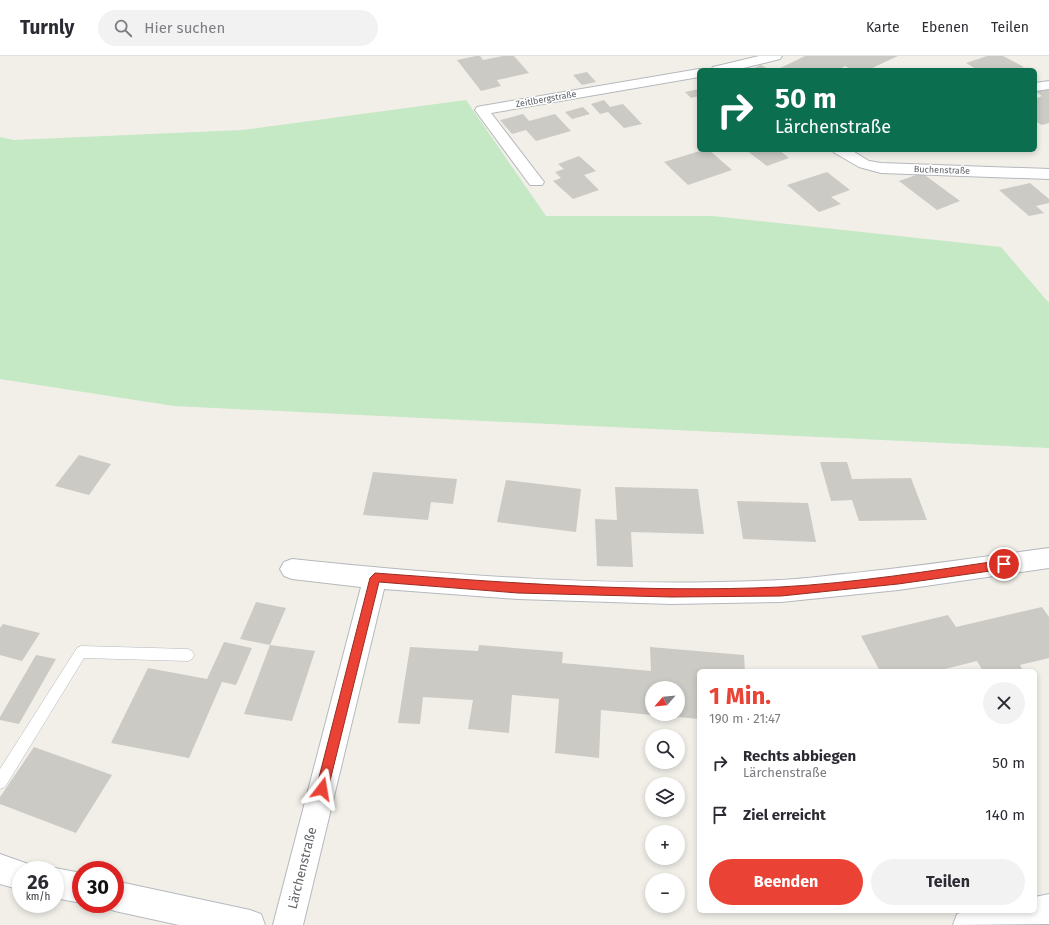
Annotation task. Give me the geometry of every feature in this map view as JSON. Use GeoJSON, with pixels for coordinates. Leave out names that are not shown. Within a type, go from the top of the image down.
{"type":"FeatureCollection","features":[{"type":"Feature","properties":{"kind":"street"},"geometry":{"type":"LineString","coordinates":[[712,56],[721,68]]}},
{"type":"Feature","properties":{"kind":"street"},"geometry":{"type":"LineString","coordinates":[[726,68],[775,56]]}},
{"type":"Feature","properties":{"kind":"street","name":"Zeitlbergstraße"},"geometry":{"type":"LineString","coordinates":[[536,182],[482,110],[697,73]]}},
{"type":"Feature","properties":{"kind":"street"},"geometry":{"type":"LineString","coordinates":[[1037,86],[1049,85]]}},
{"type":"Feature","properties":{"kind":"street","name":"Buchenstraße"},"geometry":{"type":"LineString","coordinates":[[843,152],[864,164],[882,168],[1049,174]]}},
{"type":"Feature","properties":{"kind":"street"},"geometry":{"type":"LineString","coordinates":[[292,569],[375,578],[518,588],[671,593],[781,591],[898,579],[1049,558]]}},
{"type":"Feature","properties":{"kind":"street","name":"Lärchenstraße"},"geometry":{"type":"LineString","coordinates":[[288,925],[375,578]]}},
{"type":"Feature","properties":{"kind":"street"},"geometry":{"type":"LineString","coordinates":[[0,869],[12,872]]}},
{"type":"Feature","properties":{"kind":"street"},"geometry":{"type":"LineString","coordinates":[[124,898],[250,925]]}},
{"type":"Feature","properties":{"kind":"street"},"geometry":{"type":"LineString","coordinates":[[1037,911],[1049,909]]}},
{"type":"Feature","properties":{"kind":"street"},"geometry":{"type":"LineString","coordinates":[[968,925],[1029,913]]}},
{"type":"Feature","properties":{"kind":"lane"},"geometry":{"type":"LineString","coordinates":[[0,782],[81,652],[188,655]]}},
{"type":"Feature","properties":{"kind":"green space"},"geometry":{"type":"Polygon","coordinates":[[[466,100],[546,216],[712,216],[1001,247],[1049,303],[1049,448],[174,406],[0,379],[0,137],[14,140],[242,130],[466,100]]]}},
{"type":"Feature","properties":{"kind":"building"},"geometry":{"type":"Polygon","coordinates":[[[480,56],[483,60],[503,56],[514,56],[529,73],[497,80],[501,86],[481,91],[457,60],[480,56]]]}},
{"type":"Feature","properties":{"kind":"building"},"geometry":{"type":"Polygon","coordinates":[[[805,56],[898,56],[872,68],[848,68],[845,66],[842,68],[780,68],[805,56]]]}},
{"type":"Feature","properties":{"kind":"building"},"geometry":{"type":"Polygon","coordinates":[[[987,56],[1003,56],[1024,67],[975,68],[966,63],[987,56]]]}},
{"type":"Feature","properties":{"kind":"building"},"geometry":{"type":"Polygon","coordinates":[[[761,65],[766,68],[754,68],[761,65]]]}},
{"type":"Feature","properties":{"kind":"building"},"geometry":{"type":"Polygon","coordinates":[[[587,72],[596,82],[582,85],[573,75],[587,72]]]}},
{"type":"Feature","properties":{"kind":"building"},"geometry":{"type":"Polygon","coordinates":[[[1049,86],[1049,123],[1042,125],[1037,122],[1037,98],[1042,96],[1037,92],[1037,90],[1049,86]]]}},
{"type":"Feature","properties":{"kind":"building"},"geometry":{"type":"Polygon","coordinates":[[[697,89],[697,96],[691,98],[685,92],[697,89]]]}},
{"type":"Feature","properties":{"kind":"building"},"geometry":{"type":"Polygon","coordinates":[[[604,100],[610,107],[623,104],[642,124],[624,128],[608,112],[600,114],[591,104],[604,100]]]}},
{"type":"Feature","properties":{"kind":"building"},"geometry":{"type":"Polygon","coordinates":[[[583,107],[590,114],[572,119],[565,112],[583,107]]]}},
{"type":"Feature","properties":{"kind":"building"},"geometry":{"type":"Polygon","coordinates":[[[523,114],[529,121],[555,114],[571,131],[536,141],[526,130],[512,134],[500,120],[523,114]]]}},
{"type":"Feature","properties":{"kind":"building"},"geometry":{"type":"Polygon","coordinates":[[[697,152],[711,152],[732,170],[688,185],[664,162],[697,152]]]}},
{"type":"Feature","properties":{"kind":"building"},"geometry":{"type":"Polygon","coordinates":[[[749,152],[782,152],[789,158],[767,166],[749,152]]]}},
{"type":"Feature","properties":{"kind":"building"},"geometry":{"type":"Polygon","coordinates":[[[579,156],[596,171],[584,175],[599,190],[573,199],[553,181],[561,178],[555,172],[564,169],[558,164],[579,156]]]}},
{"type":"Feature","properties":{"kind":"building"},"geometry":{"type":"Polygon","coordinates":[[[827,172],[850,190],[831,197],[841,204],[819,212],[787,185],[827,172]]]}},
{"type":"Feature","properties":{"kind":"building"},"geometry":{"type":"Polygon","coordinates":[[[922,173],[960,201],[937,210],[899,181],[922,173]]]}},
{"type":"Feature","properties":{"kind":"building"},"geometry":{"type":"Polygon","coordinates":[[[1030,183],[1049,199],[1049,203],[1036,206],[1044,213],[1029,216],[999,190],[1030,183]]]}},
{"type":"Feature","properties":{"kind":"building"},"geometry":{"type":"Polygon","coordinates":[[[79,455],[111,464],[89,495],[55,486],[79,455]]]}},
{"type":"Feature","properties":{"kind":"building"},"geometry":{"type":"Polygon","coordinates":[[[820,462],[847,462],[852,479],[911,478],[927,520],[859,521],[852,500],[831,501],[820,462]]]}},
{"type":"Feature","properties":{"kind":"building"},"geometry":{"type":"Polygon","coordinates":[[[373,472],[457,479],[453,504],[431,502],[428,520],[363,515],[373,472]]]}},
{"type":"Feature","properties":{"kind":"building"},"geometry":{"type":"Polygon","coordinates":[[[506,480],[581,489],[576,532],[497,522],[506,480]]]}},
{"type":"Feature","properties":{"kind":"building"},"geometry":{"type":"Polygon","coordinates":[[[615,487],[698,489],[704,534],[631,532],[633,567],[597,566],[595,519],[617,520],[615,487]]]}},
{"type":"Feature","properties":{"kind":"building"},"geometry":{"type":"Polygon","coordinates":[[[737,501],[808,503],[816,542],[743,539],[737,501]]]}},
{"type":"Feature","properties":{"kind":"building"},"geometry":{"type":"Polygon","coordinates":[[[256,602],[286,608],[270,645],[240,639],[256,602]]]}},
{"type":"Feature","properties":{"kind":"building"},"geometry":{"type":"Polygon","coordinates":[[[1042,607],[1049,617],[1049,658],[1020,665],[1022,669],[982,669],[977,661],[945,669],[879,669],[861,636],[948,615],[956,627],[1042,607]]]}},
{"type":"Feature","properties":{"kind":"building"},"geometry":{"type":"Polygon","coordinates":[[[3,624],[40,633],[22,661],[0,655],[0,628],[3,624]]]}},
{"type":"Feature","properties":{"kind":"building"},"geometry":{"type":"Polygon","coordinates":[[[224,642],[252,648],[236,685],[222,682],[189,758],[111,743],[148,668],[207,679],[224,642]]]}},
{"type":"Feature","properties":{"kind":"building"},"geometry":{"type":"Polygon","coordinates":[[[270,645],[315,651],[292,721],[244,714],[270,645]]]}},
{"type":"Feature","properties":{"kind":"building"},"geometry":{"type":"Polygon","coordinates":[[[479,645],[563,652],[562,663],[651,671],[650,647],[744,655],[745,669],[697,669],[697,719],[685,718],[685,681],[645,681],[645,714],[601,710],[599,758],[555,753],[559,699],[512,695],[509,733],[468,729],[473,700],[423,697],[420,724],[398,723],[410,647],[478,651],[479,645]]]}},
{"type":"Feature","properties":{"kind":"building"},"geometry":{"type":"Polygon","coordinates":[[[36,655],[56,659],[19,724],[0,720],[0,717],[36,655]]]}},
{"type":"Feature","properties":{"kind":"building"},"geometry":{"type":"Polygon","coordinates":[[[34,747],[112,775],[76,833],[0,804],[0,797],[34,747]]]}},
{"type":"Feature","properties":{"kind":"route"},"geometry":{"type":"LineString","coordinates":[[322,789],[375,578],[518,588],[671,593],[781,591],[898,579],[1004,564]]}}]}
